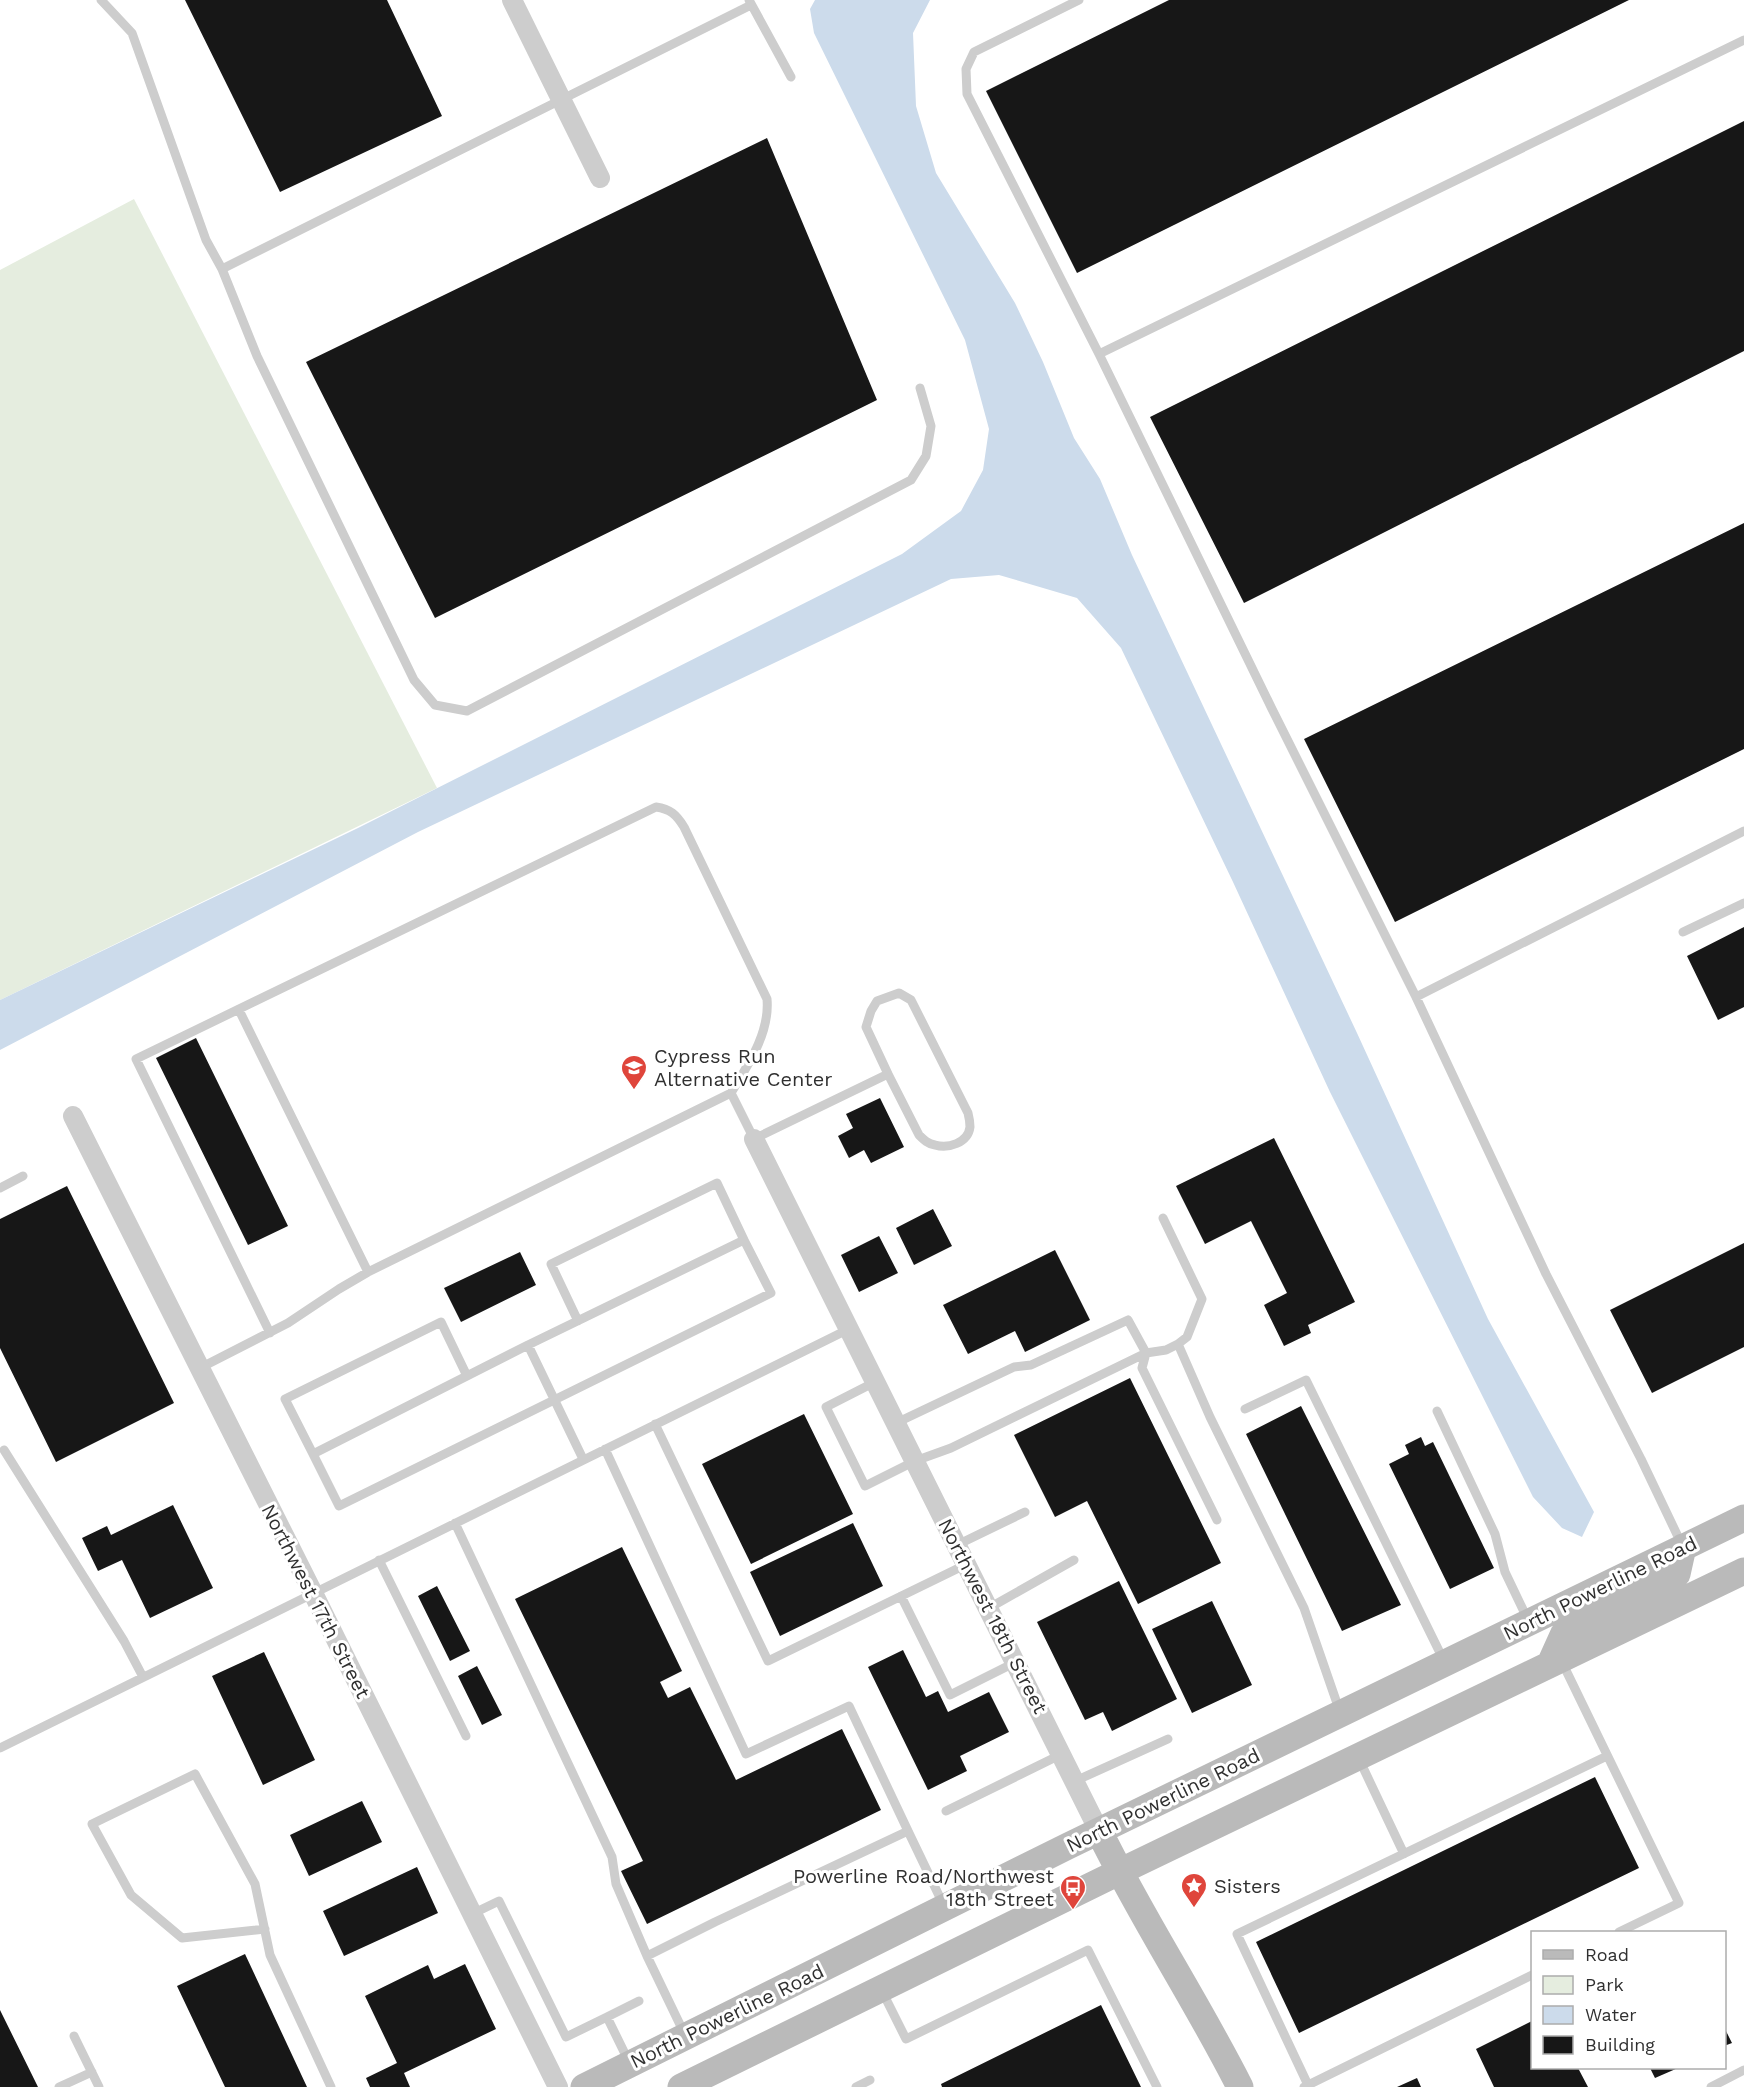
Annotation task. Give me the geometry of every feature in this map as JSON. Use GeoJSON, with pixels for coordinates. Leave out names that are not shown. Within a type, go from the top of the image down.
{"type":"FeatureCollection","features":[{"type":"Feature","properties":{"kind":"main road","name":"North Powerline Road"},"geometry":{"type":"LineString","coordinates":[[584,2087],[616,2074],[686,2036],[1099,1831],[1744,1518]]}},
{"type":"Feature","properties":{"kind":"main road"},"geometry":{"type":"LineString","coordinates":[[1555,1661],[1564,1633],[1668,1583],[1677,1574],[1683,1547]]}},
{"type":"Feature","properties":{"kind":"main road"},"geometry":{"type":"LineString","coordinates":[[681,2087],[1744,1570]]}},
{"type":"Feature","properties":{"kind":"main road","name":"Northwest 18th Street"},"geometry":{"type":"LineString","coordinates":[[1099,1831],[1119,1872],[1218,2043],[1235,2083]]}},
{"type":"Feature","properties":{"kind":"street"},"geometry":{"type":"LineString","coordinates":[[513,0],[600,178]]}},
{"type":"Feature","properties":{"kind":"street","name":"Northwest 17th Street"},"geometry":{"type":"LineString","coordinates":[[73,1116],[558,2087]]}},
{"type":"Feature","properties":{"kind":"street","name":"Northwest 18th Street"},"geometry":{"type":"LineString","coordinates":[[754,1139],[1099,1831]]}},
{"type":"Feature","properties":{"kind":"lane"},"geometry":{"type":"LineString","coordinates":[[101,0],[132,33],[206,240],[222,269],[256,356],[414,680],[435,705],[467,711],[912,480],[926,456],[931,426],[920,388]]}},
{"type":"Feature","properties":{"kind":"lane"},"geometry":{"type":"LineString","coordinates":[[1079,0],[974,52],[966,69],[967,94],[1099,354],[1272,709],[1416,997],[1546,1274],[1636,1449],[1683,1547]]}},
{"type":"Feature","properties":{"kind":"lane"},"geometry":{"type":"LineString","coordinates":[[222,269],[750,3],[791,77]]}},
{"type":"Feature","properties":{"kind":"lane"},"geometry":{"type":"LineString","coordinates":[[1099,354],[1744,40]]}},
{"type":"Feature","properties":{"kind":"lane"},"geometry":{"type":"LineString","coordinates":[[199,1368],[270,1333],[368,1272],[731,1093],[751,1060],[762,1034],[766,1020],[767,999],[684,827],[673,812],[656,807],[648,810],[136,1059],[270,1333]]}},
{"type":"Feature","properties":{"kind":"lane"},"geometry":{"type":"LineString","coordinates":[[1416,997],[1744,831]]}},
{"type":"Feature","properties":{"kind":"lane"},"geometry":{"type":"LineString","coordinates":[[1683,932],[1744,903]]}},
{"type":"Feature","properties":{"kind":"lane"},"geometry":{"type":"LineString","coordinates":[[898,993],[912,1000],[968,1113],[970,1128],[967,1136],[962,1141],[945,1146],[935,1146],[926,1142],[918,1135],[888,1074],[866,1027],[877,1001],[898,993]]}},
{"type":"Feature","properties":{"kind":"lane"},"geometry":{"type":"LineString","coordinates":[[239,1010],[368,1272]]}},
{"type":"Feature","properties":{"kind":"lane"},"geometry":{"type":"LineString","coordinates":[[731,1093],[754,1139],[888,1074]]}},
{"type":"Feature","properties":{"kind":"lane"},"geometry":{"type":"LineString","coordinates":[[0,1188],[22,1176]]}},
{"type":"Feature","properties":{"kind":"lane"},"geometry":{"type":"LineString","coordinates":[[467,1376],[441,1322],[285,1399],[339,1506],[771,1293],[717,1184],[551,1264],[578,1321]]}},
{"type":"Feature","properties":{"kind":"lane"},"geometry":{"type":"LineString","coordinates":[[876,1382],[826,1407],[866,1486],[915,1461],[951,1448],[1146,1353],[1166,1350],[1178,1344],[1187,1337],[1202,1299],[1163,1218]]}},
{"type":"Feature","properties":{"kind":"lane"},"geometry":{"type":"LineString","coordinates":[[313,1454],[528,1345],[744,1240]]}},
{"type":"Feature","properties":{"kind":"lane"},"geometry":{"type":"LineString","coordinates":[[896,1423],[1014,1367],[1031,1365],[1128,1320],[1146,1353],[1142,1368],[1217,1520]]}},
{"type":"Feature","properties":{"kind":"lane"},"geometry":{"type":"LineString","coordinates":[[0,1748],[849,1329]]}},
{"type":"Feature","properties":{"kind":"lane"},"geometry":{"type":"LineString","coordinates":[[1178,1344],[1210,1418],[1304,1608],[1341,1714]]}},
{"type":"Feature","properties":{"kind":"lane"},"geometry":{"type":"LineString","coordinates":[[528,1345],[583,1459]]}},
{"type":"Feature","properties":{"kind":"lane"},"geometry":{"type":"LineString","coordinates":[[1245,1409],[1306,1380],[1446,1663]]}},
{"type":"Feature","properties":{"kind":"lane"},"geometry":{"type":"LineString","coordinates":[[1437,1411],[1495,1534],[1505,1572],[1529,1622]]}},
{"type":"Feature","properties":{"kind":"lane"},"geometry":{"type":"LineString","coordinates":[[655,1424],[768,1661],[967,1564]]}},
{"type":"Feature","properties":{"kind":"lane"},"geometry":{"type":"LineString","coordinates":[[1,1448],[124,1641],[143,1677]]}},
{"type":"Feature","properties":{"kind":"lane"},"geometry":{"type":"LineString","coordinates":[[604,1449],[746,1754],[849,1706],[945,1908]]}},
{"type":"Feature","properties":{"kind":"lane"},"geometry":{"type":"LineString","coordinates":[[957,1545],[1025,1512]]}},
{"type":"Feature","properties":{"kind":"lane"},"geometry":{"type":"LineString","coordinates":[[454,1523],[612,1857],[616,1884],[647,1956],[686,2036]]}},
{"type":"Feature","properties":{"kind":"lane"},"geometry":{"type":"LineString","coordinates":[[379,1560],[466,1736]]}},
{"type":"Feature","properties":{"kind":"lane"},"geometry":{"type":"LineString","coordinates":[[989,1608],[1074,1560]]}},
{"type":"Feature","properties":{"kind":"lane"},"geometry":{"type":"LineString","coordinates":[[901,1596],[950,1695],[1016,1662]]}},
{"type":"Feature","properties":{"kind":"lane"},"geometry":{"type":"LineString","coordinates":[[1555,1661],[1608,1756],[1679,1902],[1621,1931]]}},
{"type":"Feature","properties":{"kind":"lane"},"geometry":{"type":"LineString","coordinates":[[1075,1781],[1168,1739]]}},
{"type":"Feature","properties":{"kind":"lane"},"geometry":{"type":"LineString","coordinates":[[946,1811],[1062,1754]]}},
{"type":"Feature","properties":{"kind":"lane"},"geometry":{"type":"LineString","coordinates":[[1531,1976],[1306,2086],[1237,1934],[1608,1756]]}},
{"type":"Feature","properties":{"kind":"lane"},"geometry":{"type":"LineString","coordinates":[[1358,1757],[1404,1854]]}},
{"type":"Feature","properties":{"kind":"lane"},"geometry":{"type":"LineString","coordinates":[[264,1929],[182,1938],[130,1895],[92,1824],[195,1774],[255,1884],[270,1955],[331,2087]]}},
{"type":"Feature","properties":{"kind":"lane"},"geometry":{"type":"LineString","coordinates":[[647,1956],[909,1831]]}},
{"type":"Feature","properties":{"kind":"lane"},"geometry":{"type":"LineString","coordinates":[[472,1914],[499,1901],[566,2037],[639,2001]]}},
{"type":"Feature","properties":{"kind":"lane"},"geometry":{"type":"LineString","coordinates":[[881,1989],[906,2038],[1088,1950],[1157,2087]]}},
{"type":"Feature","properties":{"kind":"lane"},"geometry":{"type":"LineString","coordinates":[[607,2017],[616,2074]]}},
{"type":"Feature","properties":{"kind":"lane"},"geometry":{"type":"LineString","coordinates":[[74,2036],[99,2087]]}},
{"type":"Feature","properties":{"kind":"lane"},"geometry":{"type":"LineString","coordinates":[[1711,2087],[1744,2070]]}},
{"type":"Feature","properties":{"kind":"lane"},"geometry":{"type":"LineString","coordinates":[[59,2087],[92,2072]]}},
{"type":"Feature","properties":{"kind":"lane"},"geometry":{"type":"LineString","coordinates":[[856,2087],[870,2080]]}},
{"type":"Feature","properties":{"kind":"green space"},"geometry":{"type":"Polygon","coordinates":[[[134,199],[437,788],[0,1000],[0,270],[134,199]]]}},
{"type":"Feature","properties":{"kind":"water"},"geometry":{"type":"Polygon","coordinates":[[[815,0],[930,0],[913,33],[916,106],[936,173],[1015,303],[1043,362],[1074,438],[1100,479],[1132,555],[1357,1033],[1488,1319],[1594,1512],[1582,1537],[1562,1528],[1533,1497],[1330,1092],[1121,648],[1077,598],[999,575],[951,579],[418,832],[0,1050],[0,1000],[358,828],[902,554],[961,511],[983,470],[989,429],[965,340],[814,33],[810,9],[815,0]]]}},
{"type":"Feature","properties":{"kind":"building"},"geometry":{"type":"Polygon","coordinates":[[[185,0],[387,0],[442,116],[280,192],[185,0]]]}},
{"type":"Feature","properties":{"kind":"building"},"geometry":{"type":"Polygon","coordinates":[[[1169,0],[1629,0],[1077,273],[986,91],[1169,0]]]}},
{"type":"Feature","properties":{"kind":"building"},"geometry":{"type":"Polygon","coordinates":[[[1744,121],[1744,351],[1244,603],[1150,417],[1744,121]]]}},
{"type":"Feature","properties":{"kind":"building"},"geometry":{"type":"Polygon","coordinates":[[[767,138],[877,400],[435,618],[306,362],[767,138]]]}},
{"type":"Feature","properties":{"kind":"building"},"geometry":{"type":"Polygon","coordinates":[[[1744,523],[1744,749],[1395,922],[1304,739],[1744,523]]]}},
{"type":"Feature","properties":{"kind":"building"},"geometry":{"type":"Polygon","coordinates":[[[1744,927],[1744,1007],[1718,1020],[1687,956],[1744,927]]]}},
{"type":"Feature","properties":{"kind":"building"},"geometry":{"type":"Polygon","coordinates":[[[196,1038],[288,1226],[248,1245],[156,1058],[196,1038]]]}},
{"type":"Feature","properties":{"kind":"building"},"geometry":{"type":"Polygon","coordinates":[[[880,1098],[904,1147],[871,1163],[864,1150],[849,1158],[838,1136],[853,1128],[846,1114],[880,1098]]]}},
{"type":"Feature","properties":{"kind":"building"},"geometry":{"type":"Polygon","coordinates":[[[1274,1138],[1355,1302],[1308,1325],[1311,1333],[1284,1346],[1264,1305],[1287,1293],[1251,1221],[1205,1244],[1176,1186],[1274,1138]]]}},
{"type":"Feature","properties":{"kind":"building"},"geometry":{"type":"Polygon","coordinates":[[[67,1186],[174,1403],[56,1462],[0,1348],[0,1219],[67,1186]]]}},
{"type":"Feature","properties":{"kind":"building"},"geometry":{"type":"Polygon","coordinates":[[[933,1209],[952,1246],[914,1265],[896,1228],[933,1209]]]}},
{"type":"Feature","properties":{"kind":"building"},"geometry":{"type":"Polygon","coordinates":[[[879,1236],[898,1273],[859,1292],[841,1255],[879,1236]]]}},
{"type":"Feature","properties":{"kind":"building"},"geometry":{"type":"Polygon","coordinates":[[[1744,1243],[1744,1347],[1652,1393],[1610,1310],[1744,1243]]]}},
{"type":"Feature","properties":{"kind":"building"},"geometry":{"type":"Polygon","coordinates":[[[1055,1250],[1090,1320],[1025,1352],[1015,1331],[968,1354],[943,1305],[1055,1250]]]}},
{"type":"Feature","properties":{"kind":"building"},"geometry":{"type":"Polygon","coordinates":[[[520,1252],[536,1285],[461,1322],[444,1288],[520,1252]]]}},
{"type":"Feature","properties":{"kind":"building"},"geometry":{"type":"Polygon","coordinates":[[[1130,1378],[1221,1563],[1138,1604],[1087,1501],[1055,1517],[1014,1435],[1130,1378]]]}},
{"type":"Feature","properties":{"kind":"building"},"geometry":{"type":"Polygon","coordinates":[[[1301,1406],[1401,1605],[1342,1631],[1246,1434],[1301,1406]]]}},
{"type":"Feature","properties":{"kind":"building"},"geometry":{"type":"Polygon","coordinates":[[[804,1414],[853,1514],[751,1564],[702,1464],[804,1414]]]}},
{"type":"Feature","properties":{"kind":"building"},"geometry":{"type":"Polygon","coordinates":[[[1421,1437],[1425,1446],[1433,1442],[1494,1568],[1450,1589],[1389,1464],[1409,1454],[1405,1445],[1421,1437]]]}},
{"type":"Feature","properties":{"kind":"building"},"geometry":{"type":"Polygon","coordinates":[[[173,1505],[213,1588],[150,1618],[122,1560],[98,1571],[82,1538],[107,1526],[111,1535],[173,1505]]]}},
{"type":"Feature","properties":{"kind":"building"},"geometry":{"type":"Polygon","coordinates":[[[853,1523],[883,1586],[780,1636],[750,1572],[853,1523]]]}},
{"type":"Feature","properties":{"kind":"building"},"geometry":{"type":"Polygon","coordinates":[[[622,1547],[682,1671],[660,1682],[668,1698],[690,1687],[736,1780],[842,1729],[881,1810],[647,1924],[621,1871],[643,1861],[515,1599],[622,1547]]]}},
{"type":"Feature","properties":{"kind":"building"},"geometry":{"type":"Polygon","coordinates":[[[1119,1581],[1177,1699],[1112,1731],[1103,1712],[1085,1720],[1037,1622],[1119,1581]]]}},
{"type":"Feature","properties":{"kind":"building"},"geometry":{"type":"Polygon","coordinates":[[[437,1586],[470,1651],[450,1661],[418,1596],[437,1586]]]}},
{"type":"Feature","properties":{"kind":"building"},"geometry":{"type":"Polygon","coordinates":[[[1212,1601],[1252,1685],[1192,1713],[1152,1629],[1212,1601]]]}},
{"type":"Feature","properties":{"kind":"building"},"geometry":{"type":"Polygon","coordinates":[[[903,1650],[926,1697],[938,1691],[948,1712],[989,1692],[1009,1732],[960,1756],[967,1771],[928,1790],[868,1667],[903,1650]]]}},
{"type":"Feature","properties":{"kind":"building"},"geometry":{"type":"Polygon","coordinates":[[[264,1652],[315,1760],[263,1785],[212,1676],[264,1652]]]}},
{"type":"Feature","properties":{"kind":"building"},"geometry":{"type":"Polygon","coordinates":[[[477,1666],[502,1715],[482,1725],[458,1676],[477,1666]]]}},
{"type":"Feature","properties":{"kind":"building"},"geometry":{"type":"Polygon","coordinates":[[[1595,1777],[1639,1868],[1299,2033],[1256,1942],[1595,1777]]]}},
{"type":"Feature","properties":{"kind":"building"},"geometry":{"type":"Polygon","coordinates":[[[362,1801],[382,1842],[309,1876],[290,1835],[362,1801]]]}},
{"type":"Feature","properties":{"kind":"building"},"geometry":{"type":"Polygon","coordinates":[[[417,1867],[438,1913],[344,1956],[323,1911],[417,1867]]]}},
{"type":"Feature","properties":{"kind":"building"},"geometry":{"type":"Polygon","coordinates":[[[245,1954],[307,2087],[225,2087],[177,1986],[245,1954]]]}},
{"type":"Feature","properties":{"kind":"building"},"geometry":{"type":"Polygon","coordinates":[[[465,1964],[496,2029],[404,2073],[410,2087],[370,2087],[366,2078],[397,2063],[365,1996],[428,1965],[434,1979],[465,1964]]]}},
{"type":"Feature","properties":{"kind":"building"},"geometry":{"type":"Polygon","coordinates":[[[1101,2005],[1141,2087],[942,2087],[941,2084],[1101,2005]]]}},
{"type":"Feature","properties":{"kind":"building"},"geometry":{"type":"Polygon","coordinates":[[[0,2010],[38,2087],[0,2087],[0,2010]]]}},
{"type":"Feature","properties":{"kind":"building"},"geometry":{"type":"Polygon","coordinates":[[[1531,2022],[1531,2069],[1579,2069],[1588,2087],[1494,2087],[1476,2049],[1531,2022]]]}},
{"type":"Feature","properties":{"kind":"building"},"geometry":{"type":"Polygon","coordinates":[[[1726,2031],[1732,2043],[1726,2045],[1726,2031]]]}},
{"type":"Feature","properties":{"kind":"building"},"geometry":{"type":"Polygon","coordinates":[[[1650,2069],[1676,2069],[1655,2078],[1650,2069]]]}},
{"type":"Feature","properties":{"kind":"building"},"geometry":{"type":"Polygon","coordinates":[[[1417,2078],[1421,2087],[1397,2087],[1417,2078]]]}},
{"type":"Feature","properties":{"kind":"place","name":"Cypress Run Alternative Center"},"geometry":{"type":"Point","coordinates":[634,1091]}},
{"type":"Feature","properties":{"kind":"place","name":"Sisters"},"geometry":{"type":"Point","coordinates":[1194,1909]}},
{"type":"Feature","properties":{"kind":"place","name":"Powerline Road/Northwest 18th Street"},"geometry":{"type":"Point","coordinates":[1073,1911]}}]}
